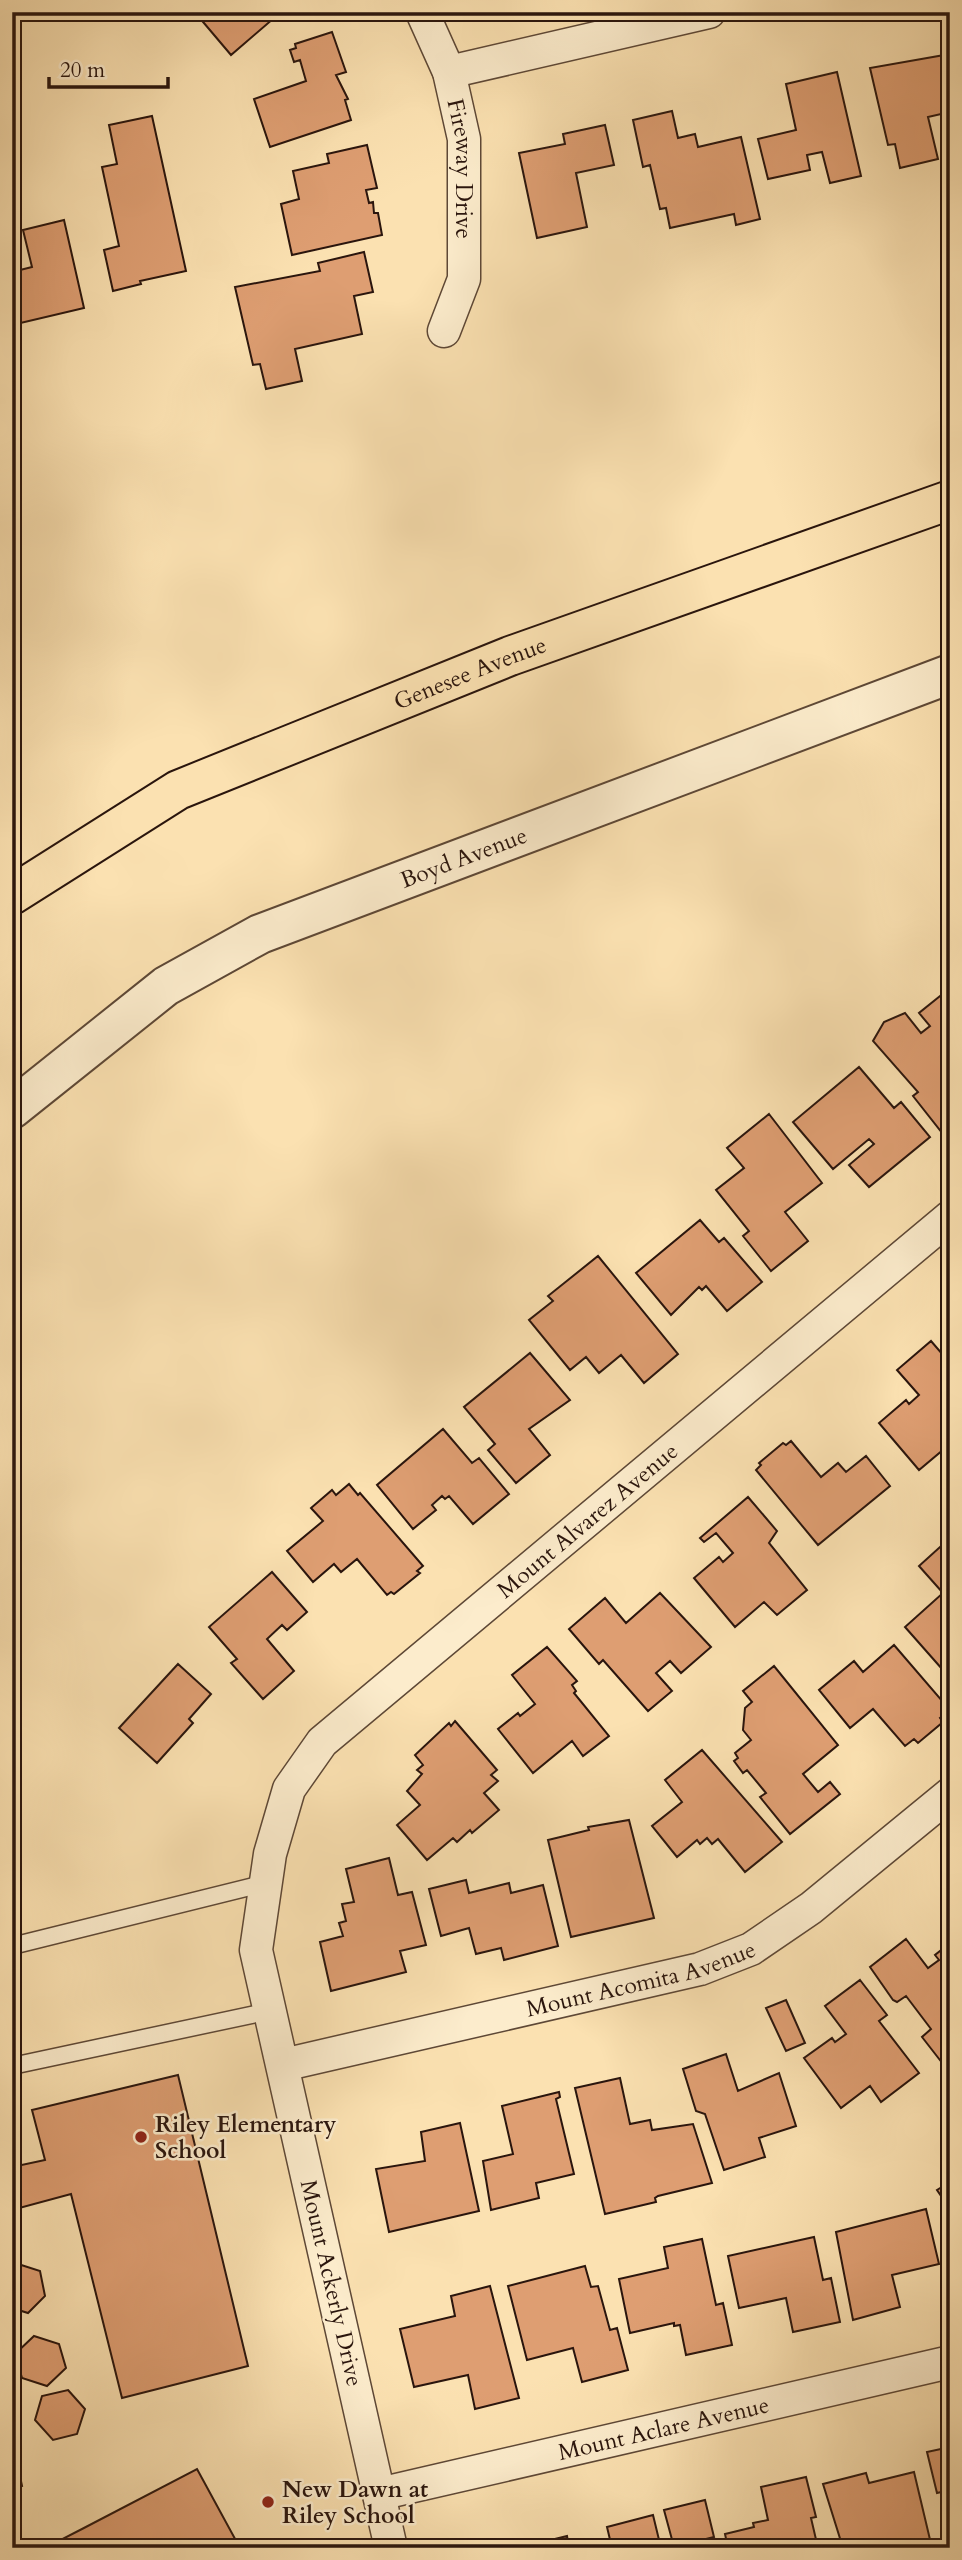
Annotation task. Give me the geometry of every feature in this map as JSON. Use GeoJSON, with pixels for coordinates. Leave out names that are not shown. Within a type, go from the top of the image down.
{"type":"FeatureCollection","features":[{"type":"Feature","properties":{"kind":"main road","name":"Genesee Avenue"},"geometry":{"type":"LineString","coordinates":[[12,895],[178,790],[510,656],[950,500]]}},
{"type":"Feature","properties":{"kind":"street","name":"Fireway Drive"},"geometry":{"type":"LineString","coordinates":[[422,12],[449,72],[464,139],[464,279],[444,331]]}},
{"type":"Feature","properties":{"kind":"street"},"geometry":{"type":"LineString","coordinates":[[449,72],[709,12]]}},
{"type":"Feature","properties":{"kind":"street","name":"Boyd Avenue"},"geometry":{"type":"LineString","coordinates":[[12,1109],[166,986],[260,934],[950,674]]}},
{"type":"Feature","properties":{"kind":"street","name":"Mount Alvarez Avenue"},"geometry":{"type":"LineString","coordinates":[[268,1869],[289,1789],[322,1742],[950,1217]]}},
{"type":"Feature","properties":{"kind":"street","name":"Mount Acomita Avenue"},"geometry":{"type":"LineString","coordinates":[[283,2066],[700,1969],[751,1949],[811,1909],[950,1794]]}},
{"type":"Feature","properties":{"kind":"street","name":"Mount Ackerly Drive"},"geometry":{"type":"LineString","coordinates":[[268,1869],[256,1950],[391,2548]]}},
{"type":"Feature","properties":{"kind":"street","name":"Mount Aclare Avenue"},"geometry":{"type":"LineString","coordinates":[[379,2494],[950,2362]]}},
{"type":"Feature","properties":{"kind":"lane"},"geometry":{"type":"LineString","coordinates":[[12,1946],[268,1869]]}},
{"type":"Feature","properties":{"kind":"lane"},"geometry":{"type":"LineString","coordinates":[[12,2066],[270,2011]]}},
{"type":"Feature","properties":{"kind":"building"},"geometry":{"type":"Polygon","coordinates":[[[202,12],[281,12],[231,55],[198,16],[202,12]]]}},
{"type":"Feature","properties":{"kind":"building"},"geometry":{"type":"Polygon","coordinates":[[[332,32],[346,72],[336,75],[348,99],[345,100],[351,120],[270,147],[254,99],[306,81],[300,60],[294,62],[290,50],[296,48],[295,44],[332,32]]]}},
{"type":"Feature","properties":{"kind":"building"},"geometry":{"type":"Polygon","coordinates":[[[950,54],[950,112],[928,117],[938,159],[900,168],[895,144],[888,145],[870,68],[950,54]]]}},
{"type":"Feature","properties":{"kind":"building"},"geometry":{"type":"Polygon","coordinates":[[[837,72],[861,176],[830,183],[822,152],[807,155],[810,170],[768,179],[758,139],[796,130],[786,84],[837,72]]]}},
{"type":"Feature","properties":{"kind":"building"},"geometry":{"type":"Polygon","coordinates":[[[672,111],[678,138],[695,134],[698,147],[741,137],[760,219],[736,225],[734,214],[670,228],[666,208],[660,209],[650,165],[643,167],[633,120],[672,111]]]}},
{"type":"Feature","properties":{"kind":"building"},"geometry":{"type":"Polygon","coordinates":[[[152,116],[186,271],[140,281],[141,284],[113,291],[104,250],[119,246],[102,167],[117,164],[109,125],[152,116]]]}},
{"type":"Feature","properties":{"kind":"building"},"geometry":{"type":"Polygon","coordinates":[[[605,125],[614,165],[576,173],[587,227],[537,238],[519,153],[565,144],[563,134],[605,125]]]}},
{"type":"Feature","properties":{"kind":"building"},"geometry":{"type":"Polygon","coordinates":[[[367,145],[377,188],[366,190],[369,203],[373,202],[374,213],[378,213],[382,235],[292,255],[281,204],[299,199],[293,171],[329,163],[327,154],[367,145]]]}},
{"type":"Feature","properties":{"kind":"building"},"geometry":{"type":"Polygon","coordinates":[[[64,220],[84,308],[12,325],[12,272],[32,267],[23,230],[64,220]]]}},
{"type":"Feature","properties":{"kind":"building"},"geometry":{"type":"Polygon","coordinates":[[[364,252],[373,292],[354,296],[362,334],[295,349],[302,381],[266,389],[260,364],[253,365],[235,287],[320,271],[318,263],[364,252]]]}},
{"type":"Feature","properties":{"kind":"building"},"geometry":{"type":"Polygon","coordinates":[[[950,988],[950,1128],[943,1134],[913,1096],[918,1092],[873,1041],[884,1022],[905,1013],[921,1033],[930,1026],[919,1013],[950,988]]]}},
{"type":"Feature","properties":{"kind":"building"},"geometry":{"type":"Polygon","coordinates":[[[859,1067],[894,1108],[901,1102],[930,1137],[869,1187],[849,1165],[874,1144],[869,1139],[833,1169],[793,1122],[859,1067]]]}},
{"type":"Feature","properties":{"kind":"building"},"geometry":{"type":"Polygon","coordinates":[[[769,1114],[822,1183],[785,1212],[808,1241],[771,1271],[743,1236],[749,1231],[716,1190],[744,1168],[727,1148],[769,1114]]]}},
{"type":"Feature","properties":{"kind":"building"},"geometry":{"type":"Polygon","coordinates":[[[700,1220],[719,1242],[724,1238],[762,1282],[727,1311],[706,1286],[702,1290],[699,1287],[671,1315],[636,1273],[700,1220]]]}},
{"type":"Feature","properties":{"kind":"building"},"geometry":{"type":"Polygon","coordinates":[[[598,1256],[678,1354],[644,1383],[621,1355],[599,1373],[586,1357],[570,1370],[529,1320],[553,1301],[548,1296],[598,1256]]]}},
{"type":"Feature","properties":{"kind":"building"},"geometry":{"type":"Polygon","coordinates":[[[931,1341],[950,1363],[950,1444],[919,1470],[879,1423],[906,1400],[909,1404],[919,1395],[897,1370],[931,1341]]]}},
{"type":"Feature","properties":{"kind":"building"},"geometry":{"type":"Polygon","coordinates":[[[530,1353],[570,1400],[529,1429],[550,1455],[516,1483],[488,1450],[495,1444],[464,1407],[530,1353]]]}},
{"type":"Feature","properties":{"kind":"building"},"geometry":{"type":"Polygon","coordinates":[[[443,1429],[472,1463],[479,1458],[509,1494],[473,1524],[449,1496],[445,1499],[442,1496],[432,1505],[436,1510],[413,1529],[377,1485],[443,1429]]]}},
{"type":"Feature","properties":{"kind":"building"},"geometry":{"type":"Polygon","coordinates":[[[791,1441],[821,1477],[838,1463],[846,1472],[866,1456],[890,1486],[818,1545],[756,1470],[761,1465],[759,1463],[783,1443],[786,1445],[791,1441]]]}},
{"type":"Feature","properties":{"kind":"building"},"geometry":{"type":"Polygon","coordinates":[[[349,1484],[358,1495],[360,1493],[423,1566],[417,1571],[420,1573],[394,1594],[391,1592],[387,1595],[357,1559],[341,1572],[334,1564],[313,1582],[287,1551],[323,1521],[311,1508],[332,1490],[336,1495],[349,1484]]]}},
{"type":"Feature","properties":{"kind":"building"},"geometry":{"type":"Polygon","coordinates":[[[748,1497],[777,1531],[769,1543],[807,1590],[777,1615],[764,1602],[735,1627],[694,1578],[719,1557],[723,1562],[733,1553],[716,1533],[704,1542],[700,1538],[748,1497]]]}},
{"type":"Feature","properties":{"kind":"building"},"geometry":{"type":"Polygon","coordinates":[[[950,1538],[950,1678],[905,1627],[943,1593],[919,1566],[950,1538]]]}},
{"type":"Feature","properties":{"kind":"building"},"geometry":{"type":"Polygon","coordinates":[[[272,1572],[307,1612],[287,1630],[282,1625],[267,1639],[294,1671],[263,1699],[231,1663],[237,1659],[209,1627],[272,1572]]]}},
{"type":"Feature","properties":{"kind":"building"},"geometry":{"type":"Polygon","coordinates":[[[660,1593],[711,1647],[681,1673],[670,1661],[656,1673],[672,1691],[648,1711],[603,1660],[599,1664],[569,1629],[605,1598],[626,1623],[660,1593]]]}},
{"type":"Feature","properties":{"kind":"building"},"geometry":{"type":"Polygon","coordinates":[[[894,1645],[950,1710],[940,1718],[943,1722],[918,1743],[914,1739],[905,1746],[873,1709],[850,1728],[819,1690],[854,1661],[863,1672],[894,1645]]]}},
{"type":"Feature","properties":{"kind":"building"},"geometry":{"type":"Polygon","coordinates":[[[547,1647],[577,1681],[572,1685],[576,1691],[574,1693],[609,1736],[583,1756],[572,1741],[533,1773],[498,1729],[535,1704],[512,1675],[547,1647]]]}},
{"type":"Feature","properties":{"kind":"building"},"geometry":{"type":"Polygon","coordinates":[[[178,1664],[211,1694],[189,1719],[193,1723],[157,1763],[119,1728],[178,1664]]]}},
{"type":"Feature","properties":{"kind":"building"},"geometry":{"type":"Polygon","coordinates":[[[774,1666],[838,1745],[803,1774],[818,1792],[830,1782],[840,1794],[790,1834],[760,1797],[766,1793],[747,1770],[743,1773],[734,1761],[738,1758],[735,1753],[751,1740],[743,1730],[745,1708],[752,1702],[743,1691],[774,1666]]]}},
{"type":"Feature","properties":{"kind":"building"},"geometry":{"type":"Polygon","coordinates":[[[455,1721],[497,1770],[491,1775],[498,1781],[484,1793],[499,1810],[472,1833],[470,1830],[457,1842],[453,1838],[427,1860],[397,1825],[420,1805],[407,1791],[422,1774],[417,1770],[423,1765],[415,1755],[449,1723],[451,1726],[455,1721]]]}},
{"type":"Feature","properties":{"kind":"building"},"geometry":{"type":"Polygon","coordinates":[[[702,1750],[782,1842],[745,1872],[718,1839],[712,1844],[707,1838],[700,1844],[697,1840],[677,1857],[652,1826],[682,1802],[665,1780],[702,1750]]]}},
{"type":"Feature","properties":{"kind":"building"},"geometry":{"type":"Polygon","coordinates":[[[629,1820],[654,1918],[571,1937],[548,1840],[589,1830],[588,1827],[629,1820]]]}},
{"type":"Feature","properties":{"kind":"building"},"geometry":{"type":"Polygon","coordinates":[[[389,1858],[398,1895],[412,1892],[426,1945],[400,1951],[406,1972],[331,1991],[320,1942],[343,1936],[339,1923],[346,1921],[342,1904],[354,1902],[346,1869],[389,1858]]]}},
{"type":"Feature","properties":{"kind":"building"},"geometry":{"type":"Polygon","coordinates":[[[466,1880],[469,1893],[509,1883],[511,1893],[543,1885],[558,1946],[504,1960],[501,1948],[476,1954],[469,1928],[441,1936],[429,1889],[466,1880]]]}},
{"type":"Feature","properties":{"kind":"building"},"geometry":{"type":"Polygon","coordinates":[[[906,1939],[928,1968],[939,1960],[935,1955],[950,1943],[950,2059],[943,2064],[922,2037],[931,2029],[906,1996],[897,2002],[893,2000],[870,1967],[906,1939]]]}},
{"type":"Feature","properties":{"kind":"building"},"geometry":{"type":"Polygon","coordinates":[[[860,1980],[887,2015],[879,2021],[919,2073],[881,2102],[870,2086],[841,2108],[804,2058],[832,2038],[835,2042],[846,2034],[825,2006],[860,1980]]]}},
{"type":"Feature","properties":{"kind":"building"},"geometry":{"type":"Polygon","coordinates":[[[786,2000],[805,2043],[786,2051],[766,2008],[786,2000]]]}},
{"type":"Feature","properties":{"kind":"building"},"geometry":{"type":"Polygon","coordinates":[[[726,2054],[738,2091],[779,2073],[796,2126],[759,2138],[765,2157],[724,2170],[705,2114],[696,2111],[683,2069],[726,2054]]]}},
{"type":"Feature","properties":{"kind":"building"},"geometry":{"type":"Polygon","coordinates":[[[178,2075],[248,2366],[122,2398],[71,2194],[12,2210],[12,2167],[45,2160],[32,2110],[178,2075]]]}},
{"type":"Feature","properties":{"kind":"building"},"geometry":{"type":"Polygon","coordinates":[[[620,2078],[630,2124],[650,2120],[652,2130],[693,2124],[712,2183],[658,2196],[655,2198],[656,2202],[605,2214],[575,2088],[620,2078]]]}},
{"type":"Feature","properties":{"kind":"building"},"geometry":{"type":"Polygon","coordinates":[[[559,2092],[560,2097],[556,2099],[574,2174],[536,2183],[539,2198],[491,2210],[483,2161],[513,2154],[502,2106],[559,2092]]]}},
{"type":"Feature","properties":{"kind":"building"},"geometry":{"type":"Polygon","coordinates":[[[460,2123],[479,2211],[389,2232],[376,2169],[425,2161],[421,2132],[460,2123]]]}},
{"type":"Feature","properties":{"kind":"building"},"geometry":{"type":"Polygon","coordinates":[[[950,2182],[950,2209],[937,2190],[950,2182]]]}},
{"type":"Feature","properties":{"kind":"building"},"geometry":{"type":"Polygon","coordinates":[[[926,2209],[939,2264],[892,2275],[900,2307],[853,2320],[836,2232],[926,2209]]]}},
{"type":"Feature","properties":{"kind":"building"},"geometry":{"type":"Polygon","coordinates":[[[814,2237],[823,2280],[831,2278],[840,2322],[793,2332],[786,2298],[739,2308],[728,2256],[814,2237]]]}},
{"type":"Feature","properties":{"kind":"building"},"geometry":{"type":"Polygon","coordinates":[[[702,2239],[716,2305],[723,2303],[732,2345],[686,2355],[680,2325],[674,2326],[674,2323],[630,2333],[619,2279],[668,2268],[664,2247],[702,2239]]]}},
{"type":"Feature","properties":{"kind":"building"},"geometry":{"type":"Polygon","coordinates":[[[15,2263],[40,2271],[45,2296],[28,2313],[12,2308],[12,2266],[15,2263]]]}},
{"type":"Feature","properties":{"kind":"building"},"geometry":{"type":"Polygon","coordinates":[[[585,2266],[591,2287],[598,2286],[610,2330],[617,2328],[628,2370],[582,2382],[573,2348],[527,2360],[508,2286],[585,2266]]]}},
{"type":"Feature","properties":{"kind":"building"},"geometry":{"type":"Polygon","coordinates":[[[490,2286],[519,2398],[475,2409],[468,2375],[414,2387],[400,2329],[455,2316],[451,2296],[490,2286]]]}},
{"type":"Feature","properties":{"kind":"building"},"geometry":{"type":"Polygon","coordinates":[[[34,2336],[59,2344],[66,2368],[47,2386],[22,2378],[15,2354],[34,2336]]]}},
{"type":"Feature","properties":{"kind":"building"},"geometry":{"type":"Polygon","coordinates":[[[68,2390],[85,2409],[77,2434],[53,2440],[35,2420],[42,2396],[68,2390]]]}},
{"type":"Feature","properties":{"kind":"building"},"geometry":{"type":"Polygon","coordinates":[[[12,2437],[22,2486],[12,2488],[12,2437]]]}},
{"type":"Feature","properties":{"kind":"building"},"geometry":{"type":"Polygon","coordinates":[[[950,2447],[950,2490],[937,2493],[927,2452],[950,2447]]]}},
{"type":"Feature","properties":{"kind":"building"},"geometry":{"type":"Polygon","coordinates":[[[197,2469],[240,2548],[45,2548],[82,2529],[197,2469]]]}},
{"type":"Feature","properties":{"kind":"building"},"geometry":{"type":"Polygon","coordinates":[[[914,2472],[932,2548],[843,2548],[823,2484],[866,2473],[869,2483],[914,2472]]]}},
{"type":"Feature","properties":{"kind":"building"},"geometry":{"type":"Polygon","coordinates":[[[806,2477],[816,2517],[811,2518],[818,2548],[728,2548],[725,2534],[754,2527],[753,2523],[768,2520],[761,2487],[806,2477]]]}},
{"type":"Feature","properties":{"kind":"building"},"geometry":{"type":"Polygon","coordinates":[[[705,2500],[714,2537],[674,2547],[664,2510],[705,2500]]]}},
{"type":"Feature","properties":{"kind":"building"},"geometry":{"type":"Polygon","coordinates":[[[653,2515],[661,2548],[612,2548],[607,2527],[653,2515]]]}},
{"type":"Feature","properties":{"kind":"building"},"geometry":{"type":"Polygon","coordinates":[[[567,2536],[569,2548],[518,2548],[567,2536]]]}},
{"type":"Feature","properties":{"kind":"place","name":"Riley Elementary School"},"geometry":{"type":"Point","coordinates":[141,2137]}},
{"type":"Feature","properties":{"kind":"place","name":"New Dawn at Riley School"},"geometry":{"type":"Point","coordinates":[268,2502]}}]}
